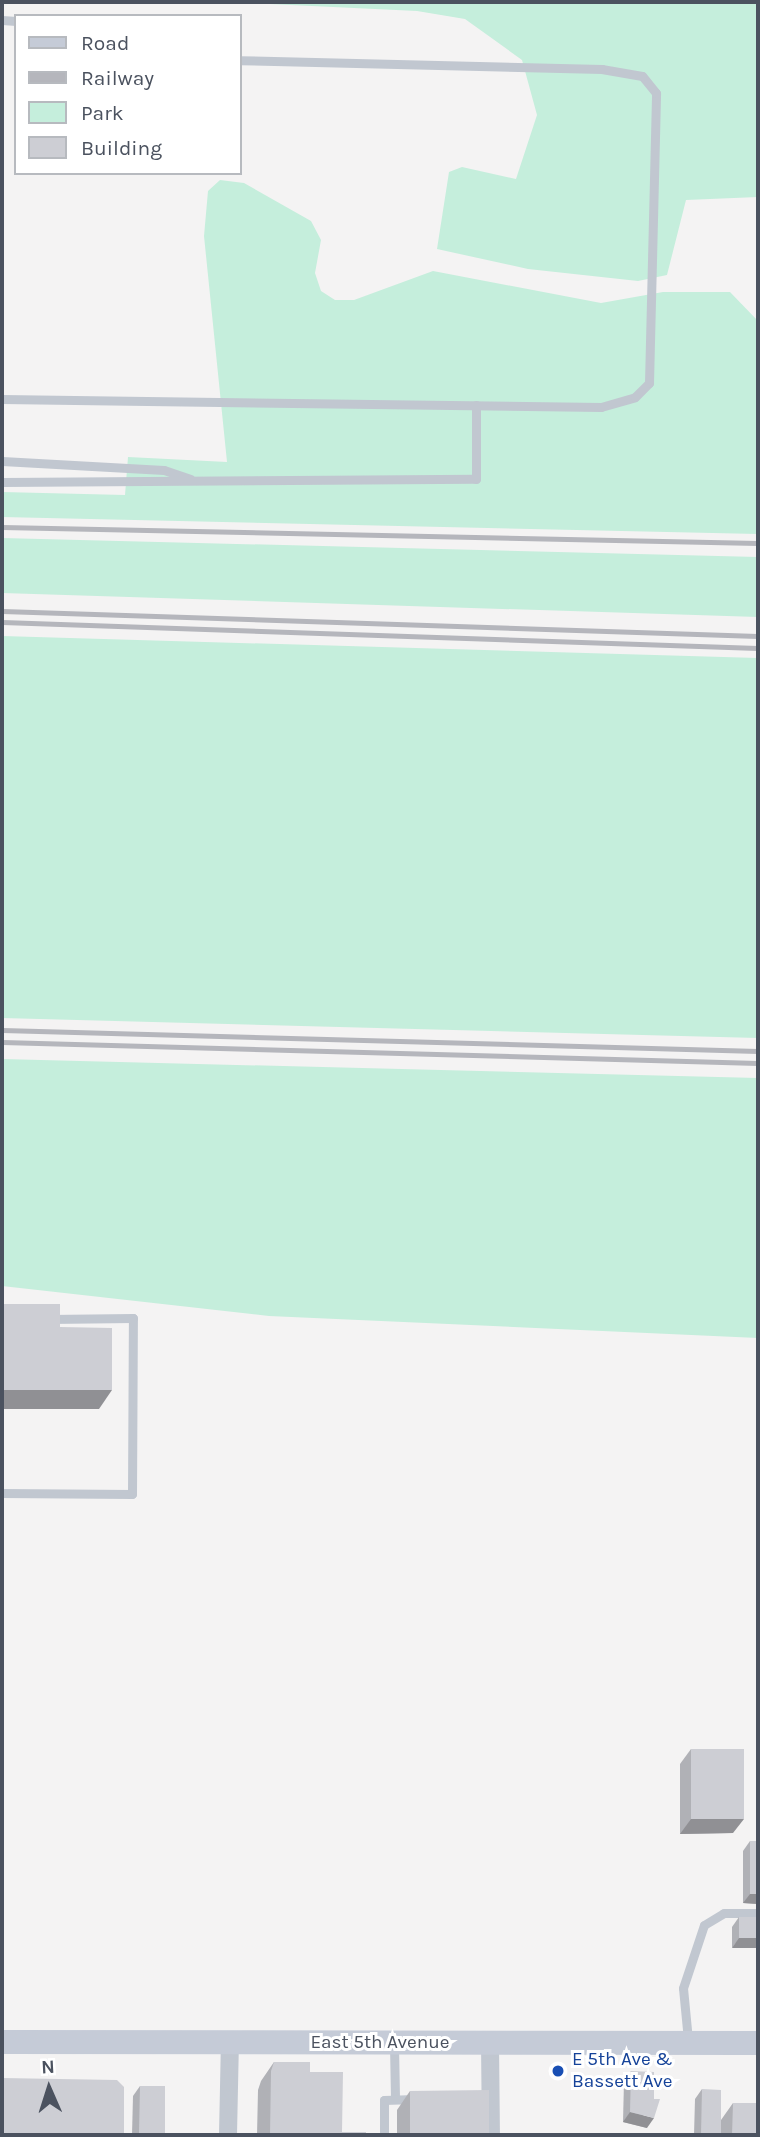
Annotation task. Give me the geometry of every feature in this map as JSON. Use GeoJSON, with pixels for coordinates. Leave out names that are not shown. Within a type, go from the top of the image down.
{"type":"FeatureCollection","features":[{"type":"Feature","properties":{"kind":"main road","name":"East 5th Avenue"},"geometry":{"type":"LineString","coordinates":[[2,2042],[758,2043]]}},
{"type":"Feature","properties":{"kind":"street"},"geometry":{"type":"LineString","coordinates":[[228,2135],[230,2043]]}},
{"type":"Feature","properties":{"kind":"street"},"geometry":{"type":"LineString","coordinates":[[491,2043],[484,2098],[491,2135]]}},
{"type":"Feature","properties":{"kind":"lane"},"geometry":{"type":"LineString","coordinates":[[2,398],[601,407],[635,397],[649,383],[656,93],[642,76],[602,69],[242,60]]}},
{"type":"Feature","properties":{"kind":"lane"},"geometry":{"type":"LineString","coordinates":[[2,482],[164,485],[192,480],[476,479],[476,405]]}},
{"type":"Feature","properties":{"kind":"lane"},"geometry":{"type":"LineString","coordinates":[[2,461],[164,470],[192,480]]}},
{"type":"Feature","properties":{"kind":"lane"},"geometry":{"type":"LineString","coordinates":[[2,1493],[132,1494],[133,1318],[41,1319]]}},
{"type":"Feature","properties":{"kind":"lane"},"geometry":{"type":"LineString","coordinates":[[688,2043],[683,1989],[704,1925],[724,1913],[758,1913]]}},
{"type":"Feature","properties":{"kind":"lane"},"geometry":{"type":"LineString","coordinates":[[394,2043],[395,2099]]}},
{"type":"Feature","properties":{"kind":"lane"},"geometry":{"type":"LineString","coordinates":[[384,2135],[384,2100],[422,2099]]}},
{"type":"Feature","properties":{"kind":"green space"},"geometry":{"type":"Polygon","coordinates":[[[226,2],[758,2],[758,197],[686,200],[667,275],[638,281],[528,269],[437,249],[449,172],[462,167],[516,179],[537,115],[522,60],[465,19],[417,11],[226,2]]]}},
{"type":"Feature","properties":{"kind":"green space"},"geometry":{"type":"Polygon","coordinates":[[[220,180],[244,183],[311,221],[321,240],[315,273],[321,291],[335,300],[354,300],[433,271],[601,303],[663,292],[730,292],[758,321],[758,534],[2,517],[2,492],[125,495],[128,457],[227,462],[204,236],[208,191],[220,180]]]}},
{"type":"Feature","properties":{"kind":"green space"},"geometry":{"type":"Polygon","coordinates":[[[2,538],[758,557],[758,617],[2,593],[2,538]]]}},
{"type":"Feature","properties":{"kind":"green space"},"geometry":{"type":"Polygon","coordinates":[[[2,636],[758,658],[758,1038],[2,1018],[2,636]]]}},
{"type":"Feature","properties":{"kind":"green space"},"geometry":{"type":"Polygon","coordinates":[[[2,1059],[758,1078],[758,1338],[269,1316],[2,1286],[2,1059]]]}},
{"type":"Feature","properties":{"kind":"building"},"geometry":{"type":"Polygon","coordinates":[[[2,1304],[60,1304],[60,1327],[112,1328],[112,1390],[2,1390],[2,1304]]]}},
{"type":"Feature","properties":{"kind":"building"},"geometry":{"type":"Polygon","coordinates":[[[691,1749],[744,1749],[744,1819],[691,1819],[691,1749]]]}},
{"type":"Feature","properties":{"kind":"building"},"geometry":{"type":"Polygon","coordinates":[[[750,1841],[758,1841],[758,1894],[750,1894],[750,1841]]]}},
{"type":"Feature","properties":{"kind":"building"},"geometry":{"type":"Polygon","coordinates":[[[739,1917],[758,1917],[758,1938],[739,1938],[739,1917]]]}},
{"type":"Feature","properties":{"kind":"building"},"geometry":{"type":"Polygon","coordinates":[[[274,2062],[310,2062],[310,2072],[343,2072],[342,2132],[366,2132],[366,2135],[270,2135],[271,2071],[274,2062]]]}},
{"type":"Feature","properties":{"kind":"building"},"geometry":{"type":"Polygon","coordinates":[[[631,2071],[654,2072],[654,2099],[660,2099],[654,2118],[630,2112],[631,2071]]]}},
{"type":"Feature","properties":{"kind":"building"},"geometry":{"type":"Polygon","coordinates":[[[2,2078],[117,2080],[124,2087],[124,2135],[2,2135],[2,2078]]]}},
{"type":"Feature","properties":{"kind":"building"},"geometry":{"type":"Polygon","coordinates":[[[140,2086],[165,2086],[165,2134],[139,2134],[140,2086]]]}},
{"type":"Feature","properties":{"kind":"building"},"geometry":{"type":"Polygon","coordinates":[[[702,2089],[721,2090],[721,2135],[701,2135],[702,2089]]]}},
{"type":"Feature","properties":{"kind":"building"},"geometry":{"type":"Polygon","coordinates":[[[489,2090],[489,2135],[410,2135],[410,2091],[489,2090]]]}},
{"type":"Feature","properties":{"kind":"building"},"geometry":{"type":"Polygon","coordinates":[[[733,2103],[758,2103],[758,2135],[732,2135],[733,2103]]]}},
{"type":"Feature","properties":{"kind":"railway"},"geometry":{"type":"LineString","coordinates":[[2,527],[758,543]]}},
{"type":"Feature","properties":{"kind":"railway"},"geometry":{"type":"LineString","coordinates":[[2,611],[758,636]]}},
{"type":"Feature","properties":{"kind":"railway"},"geometry":{"type":"LineString","coordinates":[[2,622],[758,648]]}},
{"type":"Feature","properties":{"kind":"railway"},"geometry":{"type":"LineString","coordinates":[[2,1030],[758,1051]]}},
{"type":"Feature","properties":{"kind":"railway"},"geometry":{"type":"LineString","coordinates":[[2,1042],[758,1063]]}},
{"type":"Feature","properties":{"kind":"place","name":"E 5th Ave & Bassett Ave"},"geometry":{"type":"Point","coordinates":[558,2071]}}]}
